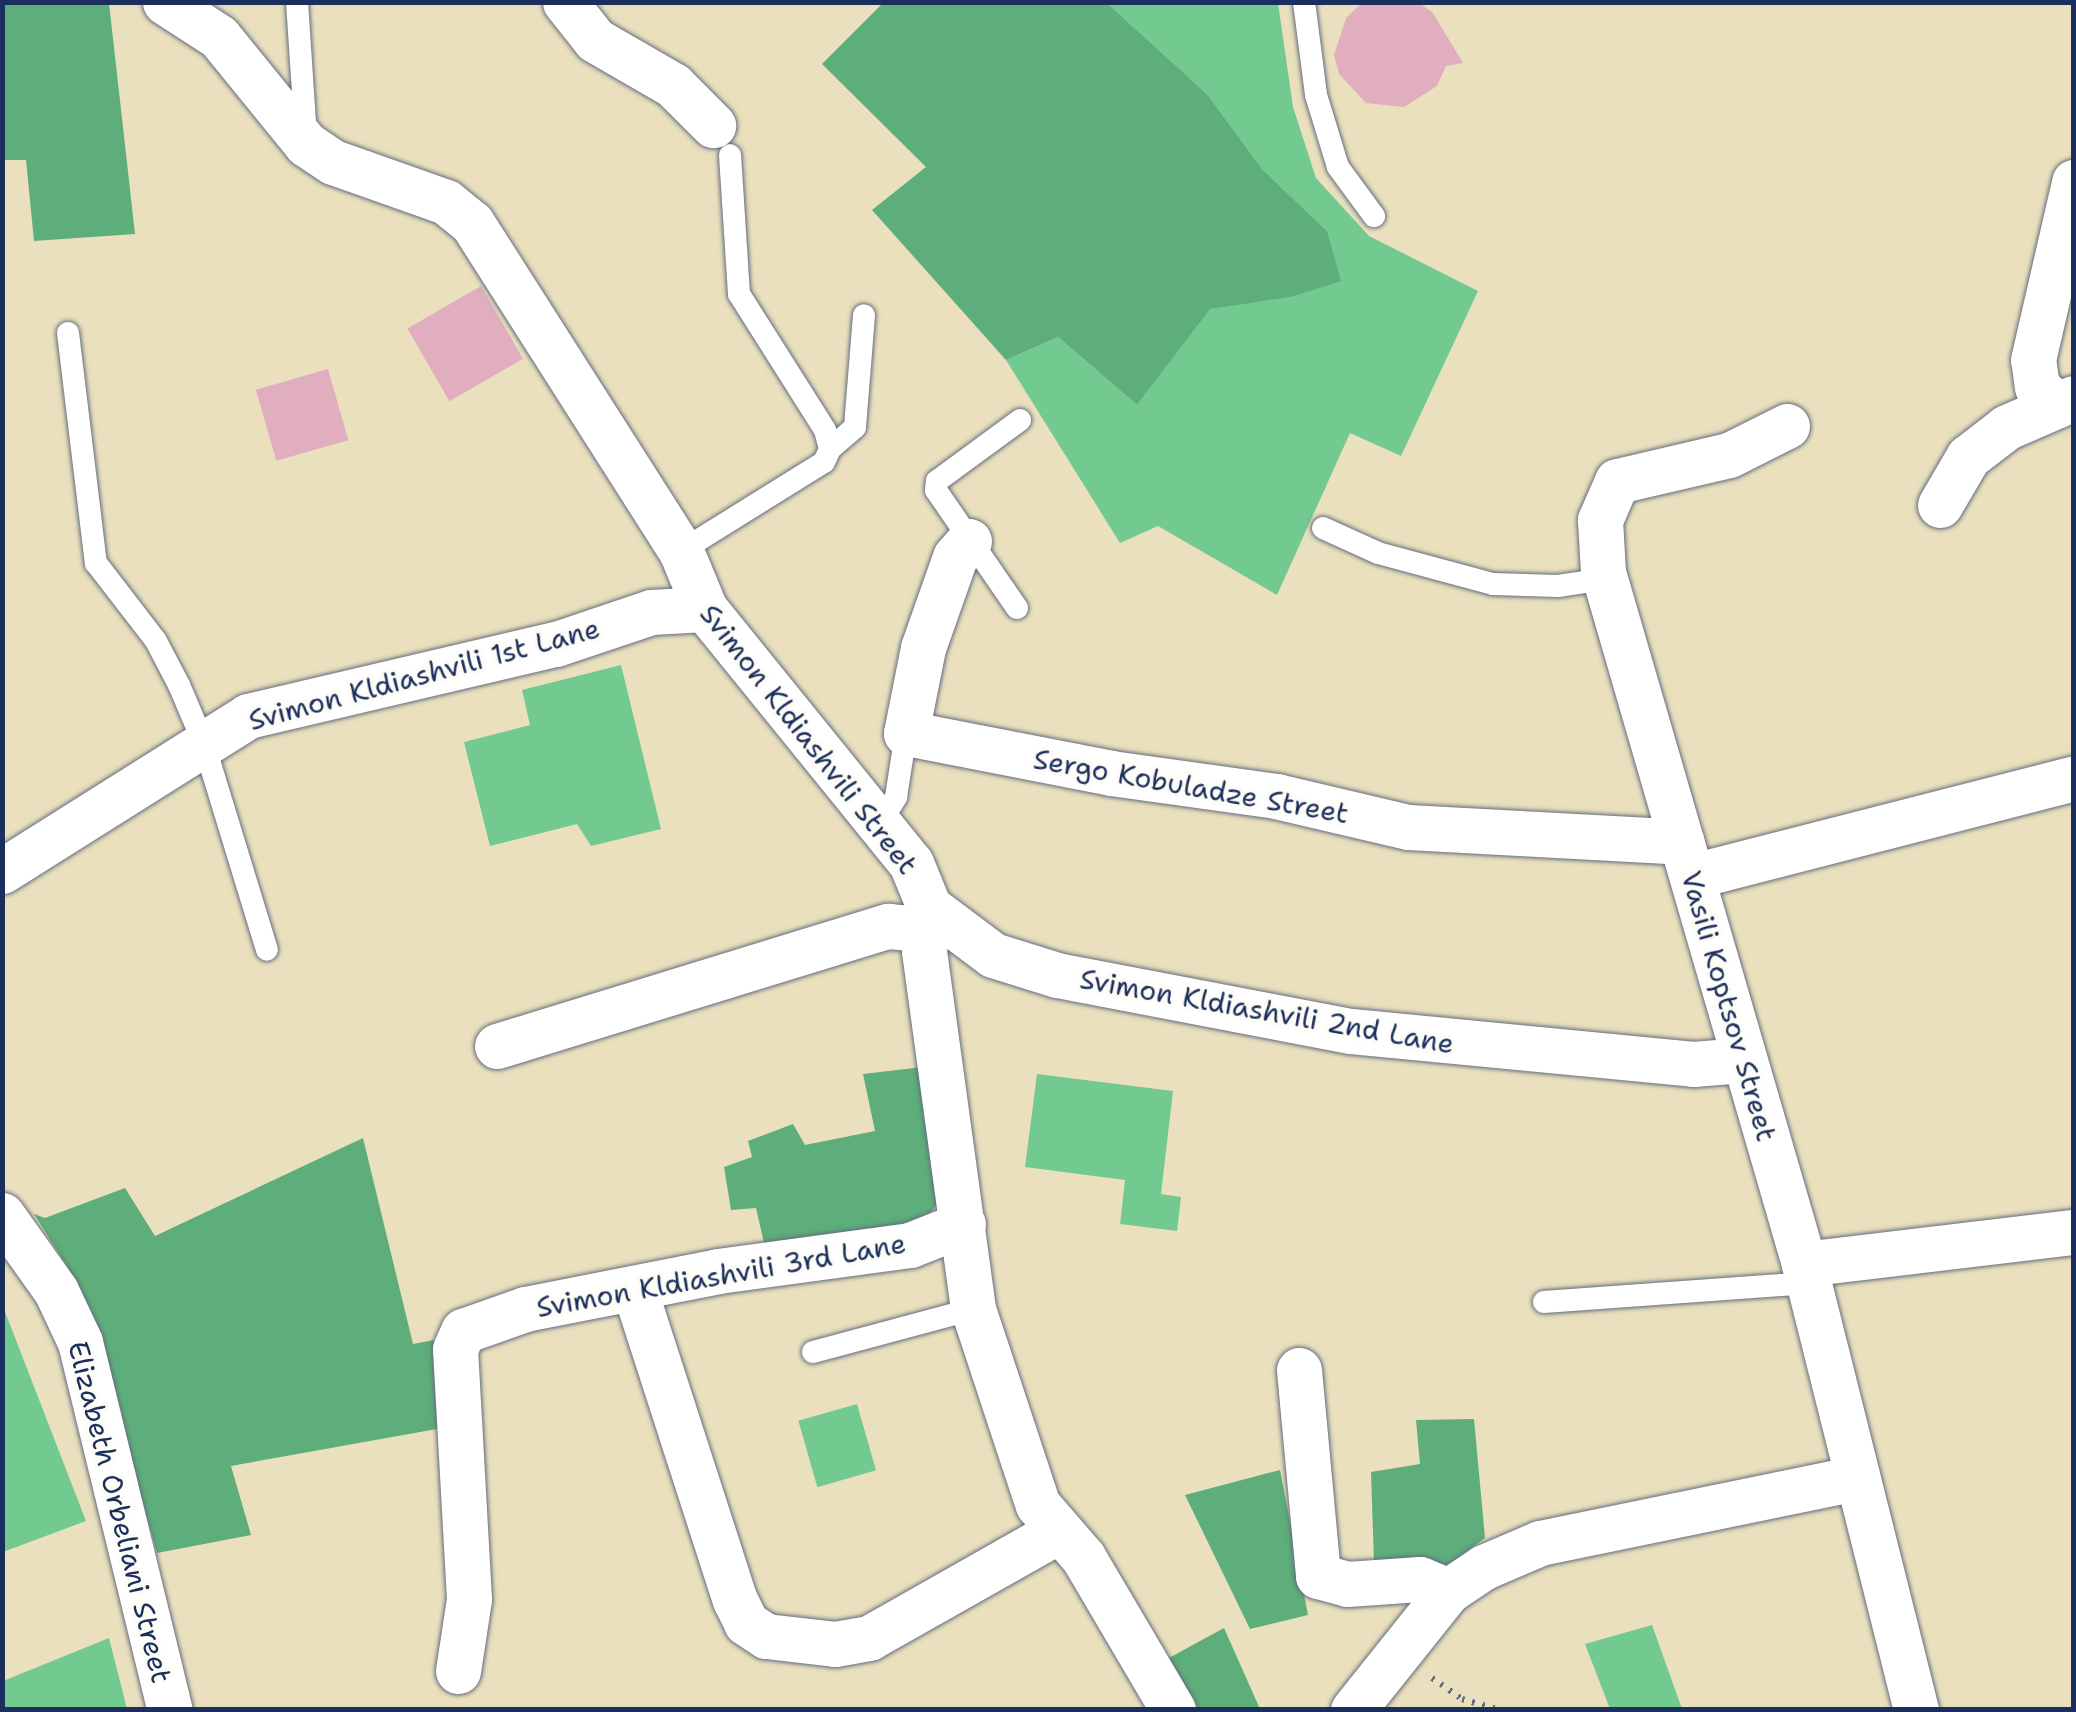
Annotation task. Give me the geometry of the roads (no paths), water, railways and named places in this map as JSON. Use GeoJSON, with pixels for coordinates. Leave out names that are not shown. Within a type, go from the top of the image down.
{"type":"FeatureCollection","features":[{"type":"Feature","properties":{"kind":"street","name":"Svimon Kldiashvili Street"},"geometry":{"type":"LineString","coordinates":[[164,2],[219,36],[306,144],[333,162],[446,202],[472,222],[681,551],[704,609],[911,863],[926,918],[973,1309],[1038,1505],[1056,1532],[1083,1557],[1174,1710]]}},
{"type":"Feature","properties":{"kind":"street"},"geometry":{"type":"LineString","coordinates":[[565,2],[594,40],[673,85],[722,140]]}},
{"type":"Feature","properties":{"kind":"street"},"geometry":{"type":"LineString","coordinates":[[2064,400],[2037,388],[2033,360],[2074,182]]}},
{"type":"Feature","properties":{"kind":"street"},"geometry":{"type":"LineString","coordinates":[[1940,505],[1968,457],[2064,400]]}},
{"type":"Feature","properties":{"kind":"street","name":"Vasili Koptsov Street"},"geometry":{"type":"LineString","coordinates":[[1787,426],[1728,455],[1617,482],[1600,520],[1605,579],[1806,1274],[1916,1710]]}},
{"type":"Feature","properties":{"kind":"street"},"geometry":{"type":"LineString","coordinates":[[906,733],[923,648],[955,557],[969,541]]}},
{"type":"Feature","properties":{"kind":"street","name":"Svimon Kldiashvili 1st Lane"},"geometry":{"type":"LineString","coordinates":[[2,871],[248,716],[556,644],[651,612],[704,609]]}},
{"type":"Feature","properties":{"kind":"street","name":"Sergo Kobuladze Street"},"geometry":{"type":"LineString","coordinates":[[906,733],[1111,774],[1259,793],[1408,827],[1687,859],[2074,778]]}},
{"type":"Feature","properties":{"kind":"street"},"geometry":{"type":"LineString","coordinates":[[497,1046],[888,926],[926,918]]}},
{"type":"Feature","properties":{"kind":"street","name":"Svimon Kldiashvili 2nd Lane"},"geometry":{"type":"LineString","coordinates":[[926,918],[993,955],[1057,975],[1351,1032],[1693,1064],[1743,1060]]}},
{"type":"Feature","properties":{"kind":"street","name":"Elizabeth Orbeliani Street"},"geometry":{"type":"LineString","coordinates":[[2,1216],[56,1290],[80,1342],[170,1710]]}},
{"type":"Feature","properties":{"kind":"street","name":"Svimon Kldiashvili 3rd Lane"},"geometry":{"type":"LineString","coordinates":[[458,1670],[469,1599],[455,1349],[464,1331],[480,1320],[634,1288],[910,1245],[962,1224]]}},
{"type":"Feature","properties":{"kind":"street"},"geometry":{"type":"LineString","coordinates":[[1806,1274],[2074,1232]]}},
{"type":"Feature","properties":{"kind":"street"},"geometry":{"type":"LineString","coordinates":[[634,1288],[735,1600],[746,1623],[766,1636],[835,1644],[869,1638],[1056,1532]]}},
{"type":"Feature","properties":{"kind":"street"},"geometry":{"type":"LineString","coordinates":[[1299,1370],[1318,1576],[1347,1584],[1420,1579],[1448,1591]]}},
{"type":"Feature","properties":{"kind":"street"},"geometry":{"type":"LineString","coordinates":[[1353,1710],[1448,1591],[1540,1543],[1857,1478]]}},
{"type":"Feature","properties":{"kind":"lane"},"geometry":{"type":"LineString","coordinates":[[297,2],[306,144]]}},
{"type":"Feature","properties":{"kind":"lane"},"geometry":{"type":"LineString","coordinates":[[1304,2],[1316,95],[1338,166],[1374,216]]}},
{"type":"Feature","properties":{"kind":"lane"},"geometry":{"type":"LineString","coordinates":[[722,140],[739,294],[825,430],[830,449]]}},
{"type":"Feature","properties":{"kind":"lane"},"geometry":{"type":"LineString","coordinates":[[681,551],[824,462],[830,449],[855,427],[864,315]]}},
{"type":"Feature","properties":{"kind":"lane"},"geometry":{"type":"LineString","coordinates":[[68,333],[96,563],[156,641],[204,744],[267,950]]}},
{"type":"Feature","properties":{"kind":"lane"},"geometry":{"type":"LineString","coordinates":[[1017,608],[939,500],[936,481],[1020,420]]}},
{"type":"Feature","properties":{"kind":"lane"},"geometry":{"type":"LineString","coordinates":[[1323,528],[1378,553],[1493,584],[1558,586],[1605,579]]}},
{"type":"Feature","properties":{"kind":"lane"},"geometry":{"type":"LineString","coordinates":[[880,823],[896,797],[906,733]]}},
{"type":"Feature","properties":{"kind":"lane"},"geometry":{"type":"LineString","coordinates":[[1544,1302],[1806,1274]]}},
{"type":"Feature","properties":{"kind":"lane"},"geometry":{"type":"LineString","coordinates":[[813,1352],[973,1309]]}}]}
